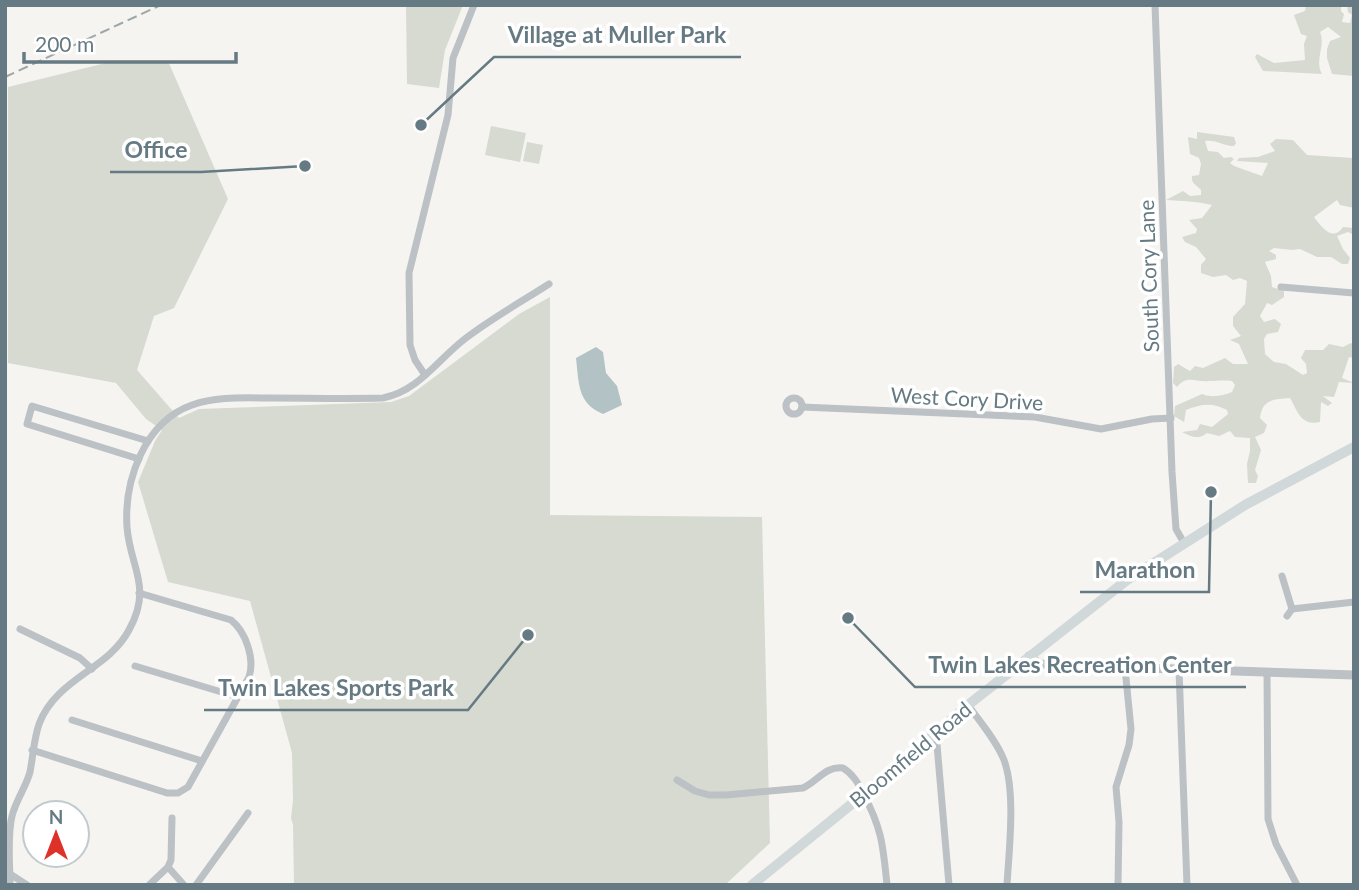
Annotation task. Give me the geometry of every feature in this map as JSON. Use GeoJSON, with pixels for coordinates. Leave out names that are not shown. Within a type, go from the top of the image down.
{"type":"FeatureCollection","features":[{"type":"Feature","properties":{"kind":"main road","name":"Bloomfield Road"},"geometry":{"type":"LineString","coordinates":[[756,884],[968,705],[1127,580],[1289,480],[1354,447]]}},
{"type":"Feature","properties":{"kind":"street"},"geometry":{"type":"LineString","coordinates":[[425,375],[415,360],[410,345],[410,273],[448,115],[453,58],[474,5]]}},
{"type":"Feature","properties":{"kind":"street","name":"South Cory Lane"},"geometry":{"type":"LineString","coordinates":[[1155,5],[1176,529],[1184,543]]}},
{"type":"Feature","properties":{"kind":"street"},"geometry":{"type":"LineString","coordinates":[[10,885],[11,822],[30,770],[38,724],[54,700],[123,640],[133,621],[140,579],[127,531],[126,502],[129,483],[148,442],[173,416],[191,405],[231,398],[383,398],[400,393],[425,375],[464,339],[549,284]]}},
{"type":"Feature","properties":{"kind":"street"},"geometry":{"type":"LineString","coordinates":[[1281,287],[1354,293]]}},
{"type":"Feature","properties":{"kind":"street"},"geometry":{"type":"LineString","coordinates":[[139,459],[27,424],[32,406],[148,442]]}},
{"type":"Feature","properties":{"kind":"street","name":"West Cory Drive"},"geometry":{"type":"LineString","coordinates":[[802,407],[1035,417],[1101,429],[1171,418]]}},
{"type":"Feature","properties":{"kind":"street"},"geometry":{"type":"LineString","coordinates":[[1282,576],[1290,613],[1354,602]]}},
{"type":"Feature","properties":{"kind":"street"},"geometry":{"type":"LineString","coordinates":[[32,750],[173,794],[188,787],[251,673],[251,661],[239,628],[234,622],[139,593]]}},
{"type":"Feature","properties":{"kind":"street"},"geometry":{"type":"LineString","coordinates":[[20,629],[80,658],[92,669]]}},
{"type":"Feature","properties":{"kind":"street"},"geometry":{"type":"LineString","coordinates":[[1029,656],[1040,664],[1354,675]]}},
{"type":"Feature","properties":{"kind":"street"},"geometry":{"type":"LineString","coordinates":[[135,666],[238,697]]}},
{"type":"Feature","properties":{"kind":"street"},"geometry":{"type":"LineString","coordinates":[[1118,885],[1119,822],[1116,787],[1131,729],[1125,668]]}},
{"type":"Feature","properties":{"kind":"street"},"geometry":{"type":"LineString","coordinates":[[1179,670],[1188,885]]}},
{"type":"Feature","properties":{"kind":"street"},"geometry":{"type":"LineString","coordinates":[[1267,672],[1268,818],[1276,844],[1297,885]]}},
{"type":"Feature","properties":{"kind":"street"},"geometry":{"type":"LineString","coordinates":[[968,705],[998,748],[1006,766],[1010,826],[1007,885]]}},
{"type":"Feature","properties":{"kind":"street"},"geometry":{"type":"LineString","coordinates":[[72,720],[202,761]]}},
{"type":"Feature","properties":{"kind":"street"},"geometry":{"type":"LineString","coordinates":[[936,733],[949,885]]}},
{"type":"Feature","properties":{"kind":"street"},"geometry":{"type":"LineString","coordinates":[[677,780],[695,791],[726,795],[803,788],[827,770],[838,767],[850,773],[864,794],[880,829],[887,885]]}},
{"type":"Feature","properties":{"kind":"street"},"geometry":{"type":"LineString","coordinates":[[196,885],[248,813]]}},
{"type":"Feature","properties":{"kind":"street"},"geometry":{"type":"LineString","coordinates":[[149,885],[168,867],[173,853],[172,818]]}},
{"type":"Feature","properties":{"kind":"street"},"geometry":{"type":"LineString","coordinates":[[168,867],[184,885]]}},
{"type":"Feature","properties":{"kind":"street"},"geometry":{"type":"LineString","coordinates":[[10,874],[27,885]]}},
{"type":"Feature","properties":{"kind":"shaded area"},"geometry":{"type":"Polygon","coordinates":[[[406,5],[463,5],[445,50],[439,88],[407,84],[406,5]]]}},
{"type":"Feature","properties":{"kind":"shaded area"},"geometry":{"type":"Polygon","coordinates":[[[1306,5],[1341,5],[1344,14],[1342,22],[1350,23],[1352,15],[1348,12],[1347,5],[1354,5],[1354,76],[1332,74],[1327,49],[1330,41],[1341,37],[1328,27],[1320,32],[1322,42],[1319,64],[1322,74],[1263,71],[1255,57],[1257,54],[1274,63],[1305,60],[1304,44],[1307,36],[1301,34],[1294,15],[1305,11],[1306,5]]]}},
{"type":"Feature","properties":{"kind":"shaded area"},"geometry":{"type":"Polygon","coordinates":[[[114,61],[168,61],[228,199],[174,308],[154,316],[137,370],[179,418],[199,409],[391,402],[409,396],[519,314],[550,297],[550,515],[762,517],[770,843],[725,885],[294,885],[292,753],[250,601],[168,582],[138,482],[162,430],[146,419],[116,383],[8,363],[8,87],[114,61]]]}},
{"type":"Feature","properties":{"kind":"shaded area"},"geometry":{"type":"Polygon","coordinates":[[[491,126],[526,133],[520,162],[485,155],[491,126]]]}},
{"type":"Feature","properties":{"kind":"shaded area"},"geometry":{"type":"Polygon","coordinates":[[[1197,132],[1234,137],[1234,146],[1205,141],[1208,151],[1218,152],[1224,158],[1231,157],[1234,159],[1230,163],[1234,166],[1262,176],[1268,163],[1237,161],[1239,158],[1258,157],[1275,151],[1270,144],[1276,139],[1293,140],[1307,155],[1354,156],[1354,208],[1340,205],[1337,200],[1314,217],[1328,232],[1335,233],[1343,227],[1354,228],[1354,235],[1348,232],[1337,236],[1350,258],[1348,264],[1342,264],[1331,257],[1317,257],[1300,249],[1274,248],[1269,251],[1276,255],[1276,259],[1265,262],[1272,287],[1284,291],[1284,297],[1272,305],[1267,303],[1260,316],[1264,322],[1275,319],[1281,324],[1278,332],[1267,334],[1264,339],[1265,354],[1274,362],[1286,364],[1303,375],[1307,373],[1306,364],[1301,358],[1305,350],[1323,350],[1329,344],[1343,347],[1351,343],[1354,345],[1354,358],[1349,357],[1342,378],[1354,383],[1339,382],[1334,397],[1323,396],[1332,403],[1328,406],[1321,402],[1320,422],[1304,420],[1290,398],[1274,400],[1263,407],[1260,418],[1267,425],[1264,433],[1255,437],[1261,450],[1255,470],[1258,476],[1256,483],[1248,483],[1250,438],[1235,437],[1230,431],[1219,436],[1207,433],[1198,437],[1182,432],[1197,430],[1200,424],[1212,427],[1228,414],[1227,410],[1202,405],[1186,410],[1184,422],[1174,416],[1175,406],[1202,394],[1213,396],[1232,392],[1235,385],[1232,381],[1188,380],[1177,387],[1173,383],[1174,367],[1178,364],[1190,371],[1195,366],[1203,368],[1225,358],[1233,364],[1248,364],[1239,344],[1230,340],[1241,336],[1233,326],[1233,317],[1245,304],[1247,281],[1240,278],[1233,280],[1226,275],[1213,277],[1201,273],[1201,265],[1206,259],[1182,237],[1196,233],[1197,229],[1189,220],[1202,218],[1212,205],[1166,200],[1183,191],[1190,196],[1201,195],[1201,190],[1193,182],[1192,176],[1199,175],[1201,164],[1199,158],[1190,154],[1188,137],[1197,139],[1197,132]]]}},
{"type":"Feature","properties":{"kind":"shaded area"},"geometry":{"type":"Polygon","coordinates":[[[527,142],[543,145],[539,164],[523,161],[527,142]]]}},
{"type":"Feature","properties":{"kind":"shaded area"},"geometry":{"type":"Polygon","coordinates":[[[596,347],[603,352],[606,373],[617,386],[622,405],[603,414],[584,398],[576,358],[596,347]]]}},
{"type":"Feature","properties":{"kind":"railway"},"geometry":{"type":"LineString","coordinates":[[5,77],[161,5]]}},
{"type":"Feature","properties":{"kind":"place","name":"Village at Muller Park"},"geometry":{"type":"Point","coordinates":[421,125]}},
{"type":"Feature","properties":{"kind":"place","name":"Office"},"geometry":{"type":"Point","coordinates":[305,166]}},
{"type":"Feature","properties":{"kind":"place","name":"Marathon"},"geometry":{"type":"Point","coordinates":[1211,492]}},
{"type":"Feature","properties":{"kind":"place","name":"Twin Lakes Recreation Center"},"geometry":{"type":"Point","coordinates":[848,618]}},
{"type":"Feature","properties":{"kind":"place","name":"Twin Lakes Sports Park"},"geometry":{"type":"Point","coordinates":[528,635]}}]}
